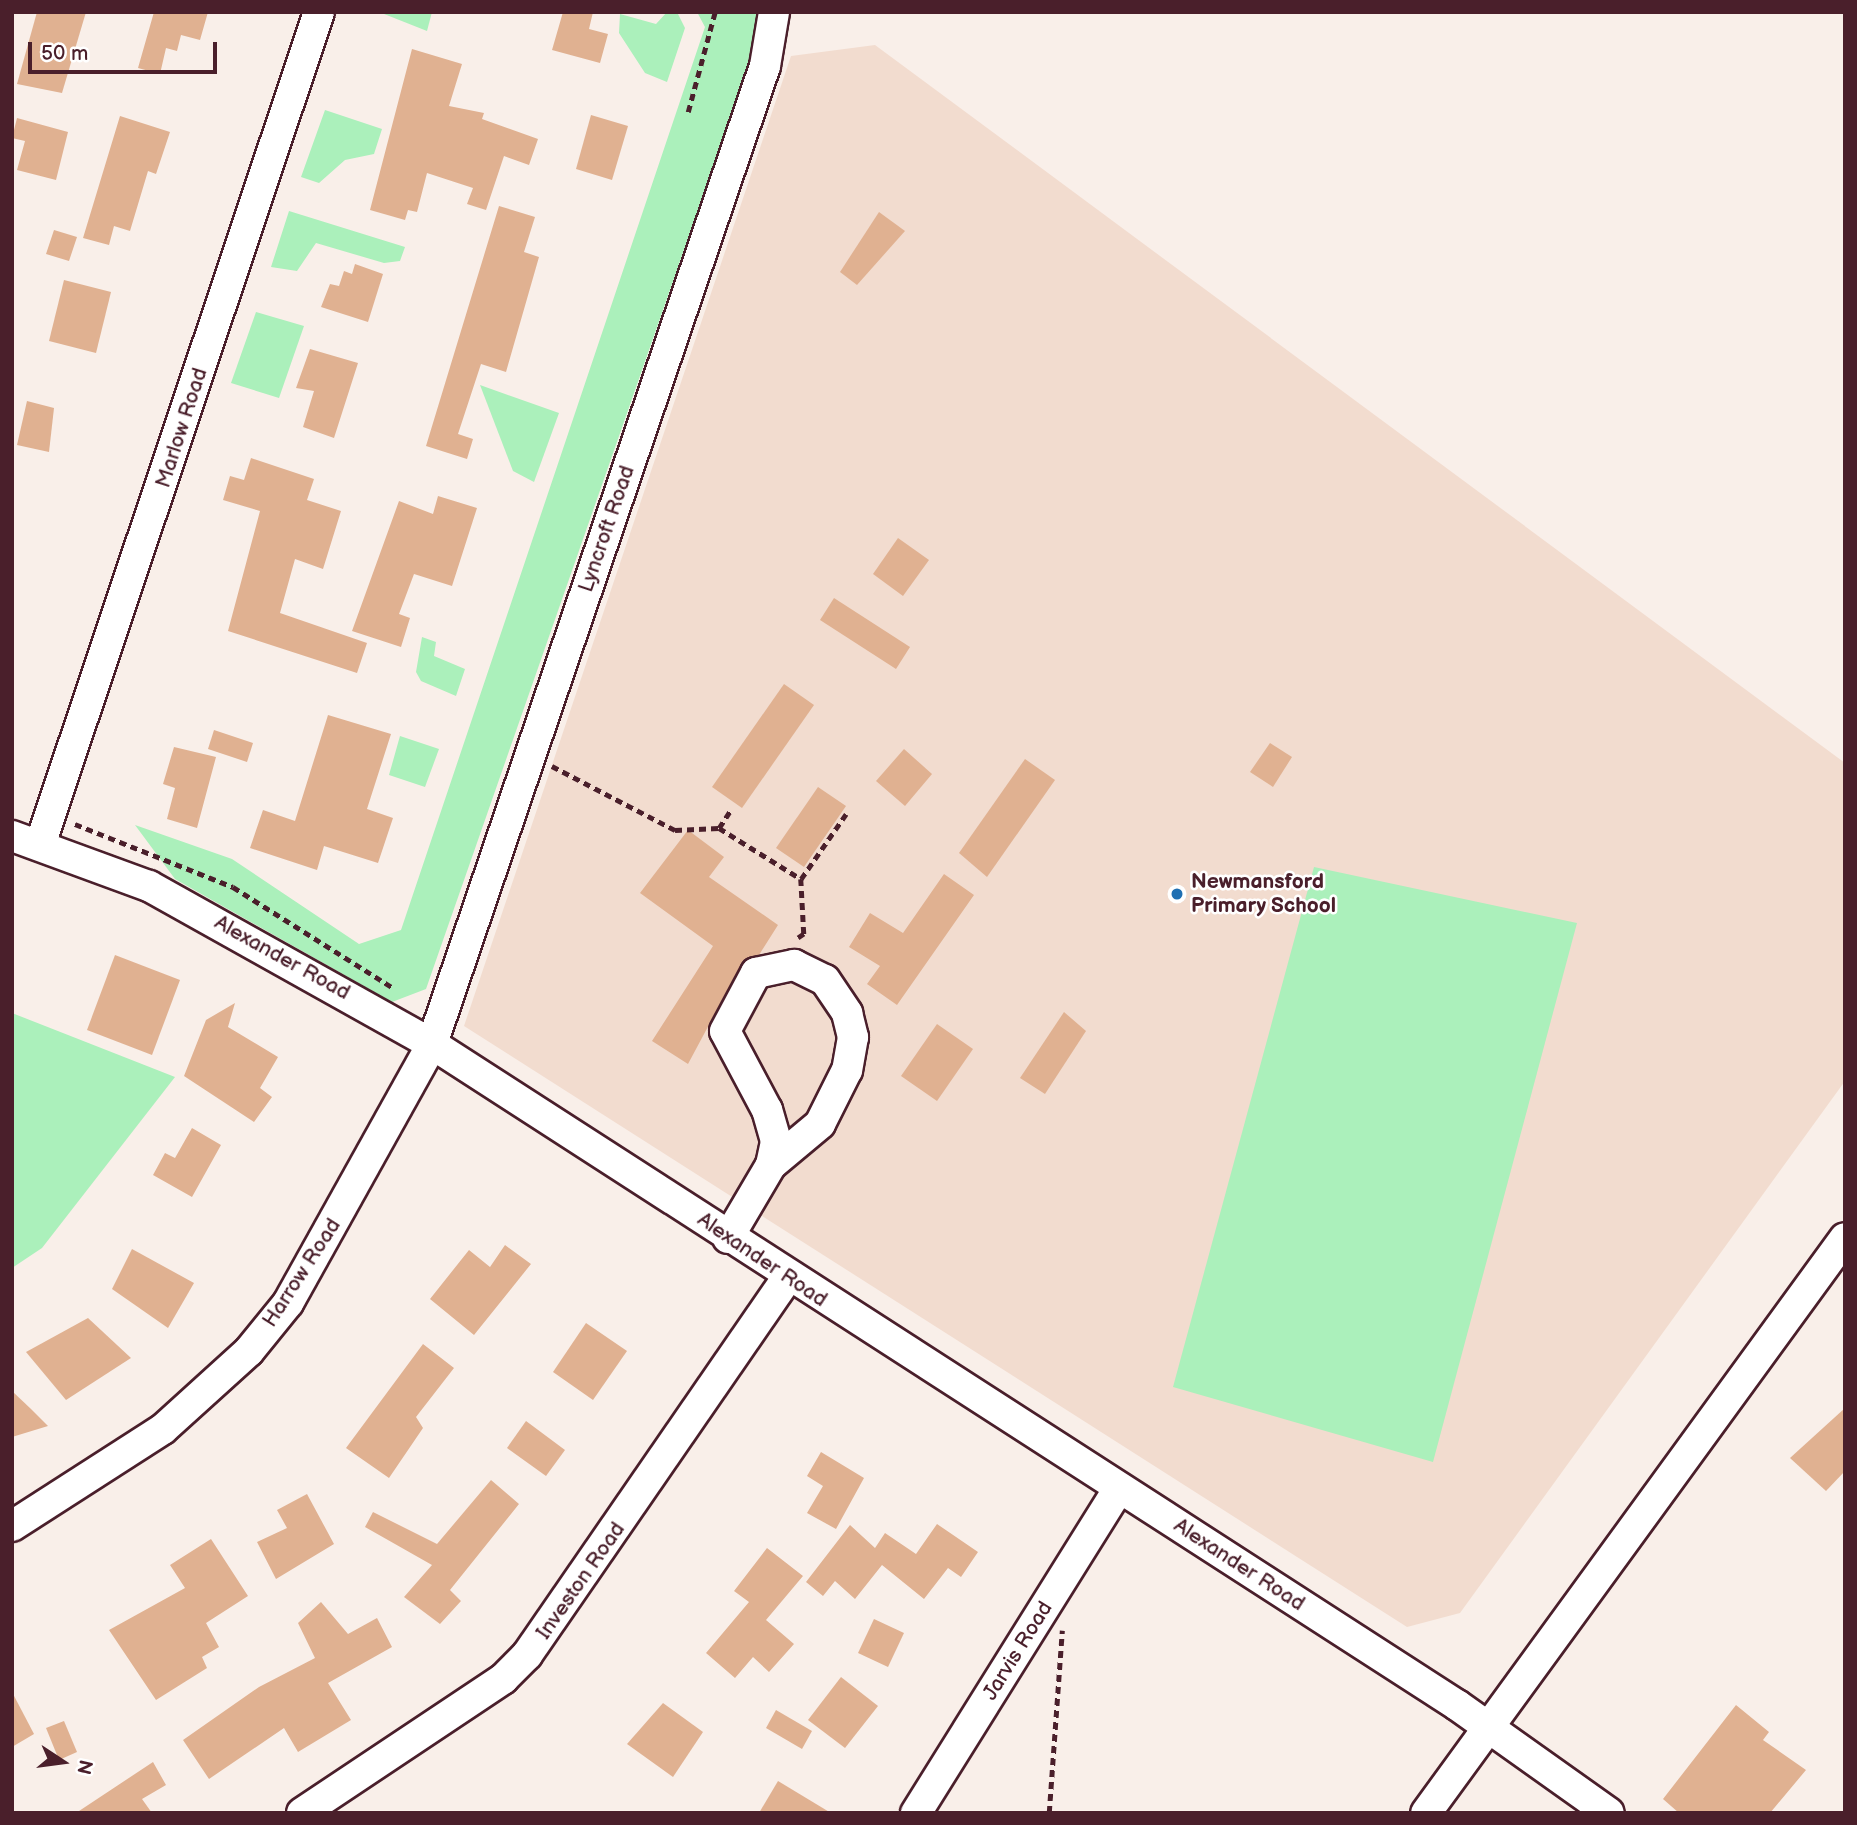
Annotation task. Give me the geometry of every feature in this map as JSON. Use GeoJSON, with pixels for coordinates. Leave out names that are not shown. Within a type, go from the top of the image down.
{"type":"FeatureCollection","features":[{"type":"Feature","properties":{"kind":"street","name":"Marlow Road"},"geometry":{"type":"LineString","coordinates":[[46,828],[319,12]]}},
{"type":"Feature","properties":{"kind":"street","name":"Lyncroft Road"},"geometry":{"type":"LineString","coordinates":[[432,1044],[765,66],[774,12]]}},
{"type":"Feature","properties":{"kind":"street","name":"Alexander Road"},"geometry":{"type":"LineString","coordinates":[[12,836],[46,828],[243,935],[432,1044],[787,1278],[1490,1726],[1609,1813]]}},
{"type":"Feature","properties":{"kind":"street"},"geometry":{"type":"LineString","coordinates":[[728,1238],[771,1166],[820,1124],[836,1098],[853,1037],[847,1013],[825,980],[794,965],[756,972],[725,1031],[767,1110],[776,1141],[771,1166]]}},
{"type":"Feature","properties":{"kind":"street","name":"Harrow Road"},"geometry":{"type":"LineString","coordinates":[[12,1526],[163,1429],[249,1351],[288,1303],[432,1044]]}},
{"type":"Feature","properties":{"kind":"street"},"geometry":{"type":"LineString","coordinates":[[1426,1813],[1845,1238]]}},
{"type":"Feature","properties":{"kind":"street","name":"Investon Road"},"geometry":{"type":"LineString","coordinates":[[302,1813],[502,1679],[527,1656],[787,1278]]}},
{"type":"Feature","properties":{"kind":"street","name":"Jarvis Road"},"geometry":{"type":"LineString","coordinates":[[916,1813],[1119,1488]]}},
{"type":"Feature","properties":{"kind":"path"},"geometry":{"type":"LineString","coordinates":[[688,112],[715,12]]}},
{"type":"Feature","properties":{"kind":"path"},"geometry":{"type":"LineString","coordinates":[[530,754],[675,830],[719,828],[801,879]]}},
{"type":"Feature","properties":{"kind":"path"},"geometry":{"type":"LineString","coordinates":[[719,828],[730,811]]}},
{"type":"Feature","properties":{"kind":"path"},"geometry":{"type":"LineString","coordinates":[[785,945],[804,934],[801,879],[845,814]]}},
{"type":"Feature","properties":{"kind":"path"},"geometry":{"type":"LineString","coordinates":[[46,828],[233,887],[321,937],[399,992]]}},
{"type":"Feature","properties":{"kind":"path"},"geometry":{"type":"LineString","coordinates":[[1049,1813],[1063,1638],[1055,1591]]}},
{"type":"Feature","properties":{"kind":"shaded area","name":"Newmansford Primary School"},"geometry":{"type":"Polygon","coordinates":[[[875,45],[1845,763],[1845,1081],[1460,1613],[1407,1627],[464,1026],[791,56],[875,45]]]}},
{"type":"Feature","properties":{"kind":"green space"},"geometry":{"type":"Polygon","coordinates":[[[379,12],[432,12],[427,31],[379,12]]]}},
{"type":"Feature","properties":{"kind":"green space"},"geometry":{"type":"Polygon","coordinates":[[[667,12],[677,12],[685,28],[667,82],[645,73],[619,33],[620,14],[656,24],[667,12]]]}},
{"type":"Feature","properties":{"kind":"green space"},"geometry":{"type":"Polygon","coordinates":[[[697,12],[757,12],[752,55],[426,989],[392,1002],[175,879],[135,825],[232,859],[359,944],[401,930],[705,27],[697,12]]]}},
{"type":"Feature","properties":{"kind":"green space"},"geometry":{"type":"Polygon","coordinates":[[[325,110],[382,129],[374,154],[345,160],[319,183],[301,177],[325,110]]]}},
{"type":"Feature","properties":{"kind":"green space"},"geometry":{"type":"Polygon","coordinates":[[[289,211],[405,247],[400,261],[384,263],[316,243],[297,271],[271,267],[289,211]]]}},
{"type":"Feature","properties":{"kind":"green space"},"geometry":{"type":"Polygon","coordinates":[[[256,312],[304,326],[279,398],[231,383],[256,312]]]}},
{"type":"Feature","properties":{"kind":"green space"},"geometry":{"type":"Polygon","coordinates":[[[480,385],[559,413],[534,482],[513,471],[480,385]]]}},
{"type":"Feature","properties":{"kind":"green space"},"geometry":{"type":"Polygon","coordinates":[[[422,637],[436,642],[434,656],[465,669],[456,696],[421,681],[416,672],[422,637]]]}},
{"type":"Feature","properties":{"kind":"green space"},"geometry":{"type":"Polygon","coordinates":[[[400,736],[439,749],[425,787],[389,775],[400,736]]]}},
{"type":"Feature","properties":{"kind":"green space"},"geometry":{"type":"Polygon","coordinates":[[[1314,867],[1577,923],[1433,1462],[1173,1387],[1314,867]]]}},
{"type":"Feature","properties":{"kind":"green space"},"geometry":{"type":"Polygon","coordinates":[[[12,1013],[175,1077],[42,1248],[12,1268],[12,1013]]]}},
{"type":"Feature","properties":{"kind":"building"},"geometry":{"type":"Polygon","coordinates":[[[37,12],[86,12],[62,93],[17,84],[37,12]]]}},
{"type":"Feature","properties":{"kind":"building"},"geometry":{"type":"Polygon","coordinates":[[[154,12],[208,12],[200,40],[181,35],[177,51],[166,48],[160,74],[138,68],[154,12]]]}},
{"type":"Feature","properties":{"kind":"building"},"geometry":{"type":"Polygon","coordinates":[[[563,12],[593,12],[589,29],[608,34],[600,63],[552,50],[563,12]]]}},
{"type":"Feature","properties":{"kind":"building"},"geometry":{"type":"Polygon","coordinates":[[[412,49],[462,64],[449,106],[484,113],[482,119],[538,139],[529,165],[504,156],[486,210],[467,204],[473,188],[427,173],[417,212],[408,210],[405,220],[370,210],[412,49]]]}},
{"type":"Feature","properties":{"kind":"building"},"geometry":{"type":"Polygon","coordinates":[[[591,115],[628,126],[612,180],[576,169],[591,115]]]}},
{"type":"Feature","properties":{"kind":"building"},"geometry":{"type":"Polygon","coordinates":[[[120,116],[170,132],[156,174],[148,171],[130,231],[114,226],[109,245],[83,238],[120,116]]]}},
{"type":"Feature","properties":{"kind":"building"},"geometry":{"type":"Polygon","coordinates":[[[17,118],[68,132],[56,180],[17,170],[25,141],[12,138],[17,118]]]}},
{"type":"Feature","properties":{"kind":"building"},"geometry":{"type":"Polygon","coordinates":[[[499,206],[535,217],[524,252],[539,257],[506,372],[481,364],[458,434],[473,439],[467,459],[426,446],[499,206]]]}},
{"type":"Feature","properties":{"kind":"building"},"geometry":{"type":"Polygon","coordinates":[[[879,212],[905,231],[857,285],[840,272],[879,212]]]}},
{"type":"Feature","properties":{"kind":"building"},"geometry":{"type":"Polygon","coordinates":[[[54,230],[77,237],[69,261],[46,254],[54,230]]]}},
{"type":"Feature","properties":{"kind":"building"},"geometry":{"type":"Polygon","coordinates":[[[355,264],[383,274],[368,322],[321,307],[330,284],[339,286],[344,271],[352,274],[355,264]]]}},
{"type":"Feature","properties":{"kind":"building"},"geometry":{"type":"Polygon","coordinates":[[[64,280],[111,292],[96,353],[49,341],[64,280]]]}},
{"type":"Feature","properties":{"kind":"building"},"geometry":{"type":"Polygon","coordinates":[[[310,349],[358,363],[334,438],[303,427],[314,391],[296,388],[310,349]]]}},
{"type":"Feature","properties":{"kind":"building"},"geometry":{"type":"Polygon","coordinates":[[[27,401],[54,408],[49,452],[17,445],[27,401]]]}},
{"type":"Feature","properties":{"kind":"building"},"geometry":{"type":"Polygon","coordinates":[[[251,458],[314,479],[307,500],[341,511],[323,569],[295,559],[280,613],[367,643],[357,673],[228,631],[260,511],[223,500],[230,476],[244,480],[251,458]]]}},
{"type":"Feature","properties":{"kind":"building"},"geometry":{"type":"Polygon","coordinates":[[[438,496],[477,508],[452,586],[414,574],[399,614],[410,618],[401,647],[352,631],[399,501],[433,514],[438,496]]]}},
{"type":"Feature","properties":{"kind":"building"},"geometry":{"type":"Polygon","coordinates":[[[898,538],[929,560],[903,596],[873,574],[898,538]]]}},
{"type":"Feature","properties":{"kind":"building"},"geometry":{"type":"Polygon","coordinates":[[[834,598],[910,647],[896,669],[820,620],[834,598]]]}},
{"type":"Feature","properties":{"kind":"building"},"geometry":{"type":"Polygon","coordinates":[[[784,684],[814,705],[742,808],[712,787],[784,684]]]}},
{"type":"Feature","properties":{"kind":"building"},"geometry":{"type":"Polygon","coordinates":[[[328,715],[391,734],[367,809],[393,818],[378,863],[324,846],[317,870],[250,848],[263,810],[295,821],[328,715]]]}},
{"type":"Feature","properties":{"kind":"building"},"geometry":{"type":"Polygon","coordinates":[[[214,730],[253,743],[247,762],[208,749],[214,730]]]}},
{"type":"Feature","properties":{"kind":"building"},"geometry":{"type":"Polygon","coordinates":[[[1270,743],[1292,757],[1273,787],[1250,772],[1270,743]]]}},
{"type":"Feature","properties":{"kind":"building"},"geometry":{"type":"Polygon","coordinates":[[[174,747],[216,757],[197,828],[167,819],[175,788],[163,784],[174,747]]]}},
{"type":"Feature","properties":{"kind":"building"},"geometry":{"type":"Polygon","coordinates":[[[904,749],[932,774],[905,806],[876,781],[904,749]]]}},
{"type":"Feature","properties":{"kind":"building"},"geometry":{"type":"Polygon","coordinates":[[[1025,759],[1055,780],[987,877],[959,853],[1025,759]]]}},
{"type":"Feature","properties":{"kind":"building"},"geometry":{"type":"Polygon","coordinates":[[[818,787],[846,806],[804,867],[776,848],[818,787]]]}},
{"type":"Feature","properties":{"kind":"building"},"geometry":{"type":"Polygon","coordinates":[[[688,830],[724,857],[709,877],[778,925],[759,955],[741,965],[688,1064],[652,1041],[713,946],[640,893],[688,830]]]}},
{"type":"Feature","properties":{"kind":"building"},"geometry":{"type":"Polygon","coordinates":[[[944,874],[974,895],[897,1005],[867,984],[880,966],[849,947],[870,913],[903,933],[944,874]]]}},
{"type":"Feature","properties":{"kind":"building"},"geometry":{"type":"Polygon","coordinates":[[[115,955],[180,980],[152,1055],[87,1030],[115,955]]]}},
{"type":"Feature","properties":{"kind":"building"},"geometry":{"type":"Polygon","coordinates":[[[235,1003],[228,1027],[278,1057],[260,1088],[272,1097],[254,1122],[184,1076],[206,1020],[235,1003]]]}},
{"type":"Feature","properties":{"kind":"building"},"geometry":{"type":"Polygon","coordinates":[[[1064,1012],[1086,1031],[1045,1094],[1020,1078],[1064,1012]]]}},
{"type":"Feature","properties":{"kind":"building"},"geometry":{"type":"Polygon","coordinates":[[[937,1024],[973,1049],[937,1101],[901,1076],[937,1024]]]}},
{"type":"Feature","properties":{"kind":"building"},"geometry":{"type":"Polygon","coordinates":[[[192,1128],[221,1145],[192,1197],[153,1175],[165,1153],[175,1158],[192,1128]]]}},
{"type":"Feature","properties":{"kind":"building"},"geometry":{"type":"Polygon","coordinates":[[[505,1245],[531,1264],[474,1335],[430,1299],[469,1250],[490,1267],[505,1245]]]}},
{"type":"Feature","properties":{"kind":"building"},"geometry":{"type":"Polygon","coordinates":[[[132,1249],[194,1283],[168,1328],[112,1289],[132,1249]]]}},
{"type":"Feature","properties":{"kind":"building"},"geometry":{"type":"Polygon","coordinates":[[[88,1318],[131,1358],[66,1400],[26,1352],[88,1318]]]}},
{"type":"Feature","properties":{"kind":"building"},"geometry":{"type":"Polygon","coordinates":[[[586,1323],[627,1351],[593,1400],[553,1372],[586,1323]]]}},
{"type":"Feature","properties":{"kind":"building"},"geometry":{"type":"Polygon","coordinates":[[[423,1344],[454,1368],[416,1417],[423,1428],[389,1478],[346,1448],[423,1344]]]}},
{"type":"Feature","properties":{"kind":"building"},"geometry":{"type":"Polygon","coordinates":[[[12,1391],[31,1409],[48,1426],[12,1437],[12,1391]]]}},
{"type":"Feature","properties":{"kind":"building"},"geometry":{"type":"Polygon","coordinates":[[[1845,1408],[1845,1471],[1826,1491],[1790,1458],[1845,1408]]]}},
{"type":"Feature","properties":{"kind":"building"},"geometry":{"type":"Polygon","coordinates":[[[526,1421],[565,1450],[546,1476],[507,1448],[526,1421]]]}},
{"type":"Feature","properties":{"kind":"building"},"geometry":{"type":"Polygon","coordinates":[[[821,1452],[864,1478],[836,1529],[807,1513],[823,1486],[807,1476],[821,1452]]]}},
{"type":"Feature","properties":{"kind":"building"},"geometry":{"type":"Polygon","coordinates":[[[491,1480],[519,1504],[450,1590],[461,1601],[440,1624],[404,1597],[432,1565],[365,1527],[373,1512],[437,1544],[491,1480]]]}},
{"type":"Feature","properties":{"kind":"building"},"geometry":{"type":"Polygon","coordinates":[[[307,1494],[334,1544],[276,1579],[257,1542],[287,1528],[277,1510],[307,1494]]]}},
{"type":"Feature","properties":{"kind":"building"},"geometry":{"type":"Polygon","coordinates":[[[937,1524],[978,1552],[961,1577],[948,1568],[924,1599],[882,1565],[855,1599],[835,1581],[823,1596],[806,1582],[850,1525],[875,1548],[885,1533],[916,1554],[937,1524]]]}},
{"type":"Feature","properties":{"kind":"building"},"geometry":{"type":"Polygon","coordinates":[[[211,1539],[248,1596],[206,1623],[219,1647],[202,1657],[207,1668],[156,1700],[109,1630],[185,1588],[170,1565],[211,1539]]]}},
{"type":"Feature","properties":{"kind":"building"},"geometry":{"type":"Polygon","coordinates":[[[767,1548],[803,1576],[766,1620],[794,1644],[769,1672],[753,1657],[735,1678],[706,1653],[749,1602],[734,1591],[767,1548]]]}},
{"type":"Feature","properties":{"kind":"building"},"geometry":{"type":"Polygon","coordinates":[[[321,1602],[348,1634],[377,1618],[392,1647],[328,1683],[351,1720],[298,1752],[284,1728],[209,1779],[183,1740],[259,1687],[315,1658],[298,1623],[321,1602]]]}},
{"type":"Feature","properties":{"kind":"building"},"geometry":{"type":"Polygon","coordinates":[[[874,1619],[904,1633],[888,1667],[858,1653],[874,1619]]]}},
{"type":"Feature","properties":{"kind":"building"},"geometry":{"type":"Polygon","coordinates":[[[841,1677],[878,1706],[845,1748],[808,1720],[841,1677]]]}},
{"type":"Feature","properties":{"kind":"building"},"geometry":{"type":"Polygon","coordinates":[[[12,1692],[34,1734],[12,1747],[12,1692]]]}},
{"type":"Feature","properties":{"kind":"building"},"geometry":{"type":"Polygon","coordinates":[[[663,1703],[703,1732],[673,1777],[627,1744],[663,1703]]]}},
{"type":"Feature","properties":{"kind":"building"},"geometry":{"type":"Polygon","coordinates":[[[1736,1705],[1769,1732],[1763,1740],[1806,1770],[1770,1813],[1679,1813],[1663,1799],[1736,1705]]]}},
{"type":"Feature","properties":{"kind":"building"},"geometry":{"type":"Polygon","coordinates":[[[776,1710],[812,1731],[802,1749],[766,1728],[776,1710]]]}},
{"type":"Feature","properties":{"kind":"building"},"geometry":{"type":"Polygon","coordinates":[[[64,1721],[77,1752],[59,1760],[46,1728],[64,1721]]]}},
{"type":"Feature","properties":{"kind":"building"},"geometry":{"type":"Polygon","coordinates":[[[153,1762],[166,1785],[142,1799],[152,1813],[76,1813],[153,1762]]]}},
{"type":"Feature","properties":{"kind":"building"},"geometry":{"type":"Polygon","coordinates":[[[778,1781],[831,1813],[759,1813],[778,1781]]]}},
{"type":"Feature","properties":{"kind":"place","name":"Newmansford Primary School"},"geometry":{"type":"Point","coordinates":[1177,894]}}]}
